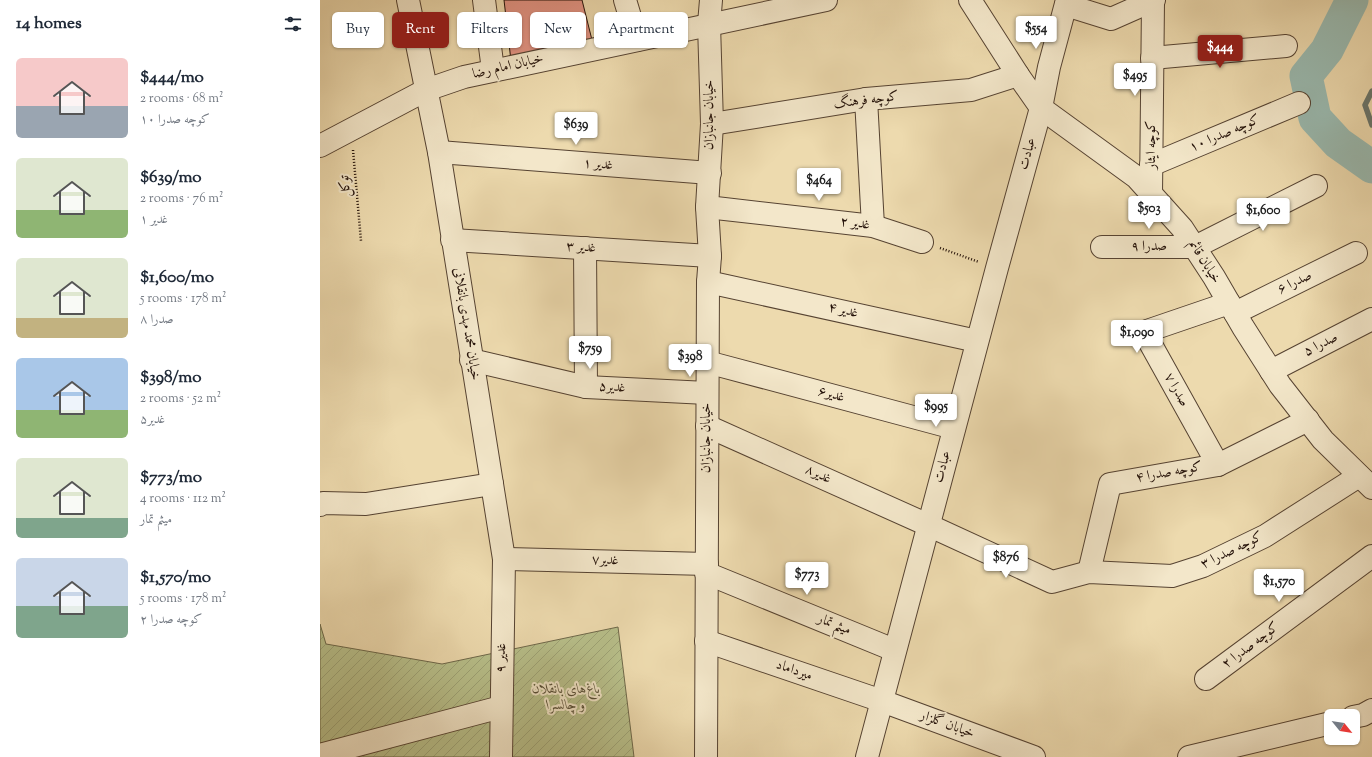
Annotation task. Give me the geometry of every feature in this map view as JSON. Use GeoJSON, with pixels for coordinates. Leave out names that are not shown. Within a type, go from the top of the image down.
{"type":"FeatureCollection","features":[{"type":"Feature","properties":{"kind":"street","name":"خیابان محمد مهدی بانقلانی"},"geometry":{"type":"LineString","coordinates":[[408,0],[439,152],[471,360],[504,559]]}},
{"type":"Feature","properties":{"kind":"street"},"geometry":{"type":"LineString","coordinates":[[484,0],[493,70]]}},
{"type":"Feature","properties":{"kind":"street"},"geometry":{"type":"LineString","coordinates":[[625,0],[629,12]]}},
{"type":"Feature","properties":{"kind":"street","name":"خیابان جانبازان"},"geometry":{"type":"LineString","coordinates":[[706,757],[707,362],[708,282],[710,256],[707,207],[712,124],[709,24],[711,0]]}},
{"type":"Feature","properties":{"kind":"street","name":"خیابان امام رضا"},"geometry":{"type":"LineString","coordinates":[[688,29],[826,0]]}},
{"type":"Feature","properties":{"kind":"street","name":"خیابان قائم"},"geometry":{"type":"LineString","coordinates":[[970,0],[1018,76],[1041,108],[1136,177],[1182,228],[1271,371],[1323,440],[1365,482]]}},
{"type":"Feature","properties":{"kind":"street"},"geometry":{"type":"LineString","coordinates":[[1066,2],[1111,19],[1153,0]]}},
{"type":"Feature","properties":{"kind":"street","name":"کوچه ایثار"},"geometry":{"type":"LineString","coordinates":[[1151,194],[1153,0]]}},
{"type":"Feature","properties":{"kind":"street","name":"عبادت"},"geometry":{"type":"LineString","coordinates":[[867,757],[894,650],[1041,108],[1049,67],[1066,2]]}},
{"type":"Feature","properties":{"kind":"street"},"geometry":{"type":"LineString","coordinates":[[1152,58],[1286,46]]}},
{"type":"Feature","properties":{"kind":"street","name":"خیابان امام رضا"},"geometry":{"type":"LineString","coordinates":[[320,146],[426,90],[464,77],[599,48]]}},
{"type":"Feature","properties":{"kind":"street","name":"کوچه فرهنگ"},"geometry":{"type":"LineString","coordinates":[[712,124],[866,99],[971,90],[1018,76]]}},
{"type":"Feature","properties":{"kind":"street"},"geometry":{"type":"LineString","coordinates":[[866,99],[873,226]]}},
{"type":"Feature","properties":{"kind":"street","name":"کوچه صدرا ۱۰"},"geometry":{"type":"LineString","coordinates":[[1151,165],[1299,103]]}},
{"type":"Feature","properties":{"kind":"street","name":"غدیر ۱"},"geometry":{"type":"LineString","coordinates":[[439,152],[710,173]]}},
{"type":"Feature","properties":{"kind":"street"},"geometry":{"type":"LineString","coordinates":[[1195,247],[1316,186]]}},
{"type":"Feature","properties":{"kind":"street","name":"غدیر ۲"},"geometry":{"type":"LineString","coordinates":[[707,207],[873,226],[922,242]]}},
{"type":"Feature","properties":{"kind":"street","name":"غدیر ۳"},"geometry":{"type":"LineString","coordinates":[[452,240],[710,256]]}},
{"type":"Feature","properties":{"kind":"street","name":"صدرا ۹"},"geometry":{"type":"LineString","coordinates":[[1102,247],[1195,247]]}},
{"type":"Feature","properties":{"kind":"street"},"geometry":{"type":"LineString","coordinates":[[585,248],[586,386]]}},
{"type":"Feature","properties":{"kind":"street","name":"صدرا ۶"},"geometry":{"type":"LineString","coordinates":[[1232,308],[1356,254]]}},
{"type":"Feature","properties":{"kind":"street","name":"غدیر ۴"},"geometry":{"type":"LineString","coordinates":[[708,282],[977,341]]}},
{"type":"Feature","properties":{"kind":"street","name":"صدرا ۷"},"geometry":{"type":"LineString","coordinates":[[1218,464],[1144,332],[1232,308]]}},
{"type":"Feature","properties":{"kind":"street","name":"صدرا ۵"},"geometry":{"type":"LineString","coordinates":[[1271,371],[1372,319]]}},
{"type":"Feature","properties":{"kind":"street","name":"غدیر۵"},"geometry":{"type":"LineString","coordinates":[[471,360],[586,386],[707,393]]}},
{"type":"Feature","properties":{"kind":"street","name":"غدیر۶"},"geometry":{"type":"LineString","coordinates":[[707,362],[954,428]]}},
{"type":"Feature","properties":{"kind":"street","name":"کوچه صدرا ۴"},"geometry":{"type":"LineString","coordinates":[[1089,572],[1110,484],[1218,464],[1308,420]]}},
{"type":"Feature","properties":{"kind":"street","name":"غدیر۸"},"geometry":{"type":"LineString","coordinates":[[707,426],[1052,582],[1089,572]]}},
{"type":"Feature","properties":{"kind":"street","name":"کوچه صدرا ۳"},"geometry":{"type":"LineString","coordinates":[[1089,572],[1172,576],[1203,566],[1264,536],[1365,482]]}},
{"type":"Feature","properties":{"kind":"street"},"geometry":{"type":"LineString","coordinates":[[321,504],[366,504],[492,484]]}},
{"type":"Feature","properties":{"kind":"street","name":"کوچه صدرا ۲"},"geometry":{"type":"LineString","coordinates":[[1206,679],[1372,556]]}},
{"type":"Feature","properties":{"kind":"street","name":"غدیر۷"},"geometry":{"type":"LineString","coordinates":[[504,559],[706,568]]}},
{"type":"Feature","properties":{"kind":"street","name":"غدیر ۹"},"geometry":{"type":"LineString","coordinates":[[501,757],[504,559]]}},
{"type":"Feature","properties":{"kind":"street","name":"میثم تمار"},"geometry":{"type":"LineString","coordinates":[[706,568],[894,650]]}},
{"type":"Feature","properties":{"kind":"street","name":"میرداماد"},"geometry":{"type":"LineString","coordinates":[[706,641],[882,701]]}},
{"type":"Feature","properties":{"kind":"street","name":"خیابان گلزار"},"geometry":{"type":"LineString","coordinates":[[882,701],[1034,757]]}},
{"type":"Feature","properties":{"kind":"street"},"geometry":{"type":"LineString","coordinates":[[320,754],[502,707]]}},
{"type":"Feature","properties":{"kind":"street"},"geometry":{"type":"LineString","coordinates":[[1360,716],[1372,710]]}},
{"type":"Feature","properties":{"kind":"street"},"geometry":{"type":"LineString","coordinates":[[1189,757],[1324,725]]}},
{"type":"Feature","properties":{"kind":"path","name":"توکل"},"geometry":{"type":"LineString","coordinates":[[351,130],[361,241]]}},
{"type":"Feature","properties":{"kind":"path"},"geometry":{"type":"LineString","coordinates":[[922,242],[997,268]]}},
{"type":"Feature","properties":{"kind":"green space","name":"باغ‌های بانقلان و چالسرا"},"geometry":{"type":"Polygon","coordinates":[[[320,624],[326,644],[442,664],[618,627],[634,757],[320,757],[320,624]]]}},
{"type":"Feature","properties":{"kind":"building"},"geometry":{"type":"Polygon","coordinates":[[[504,0],[582,0],[585,12],[530,12],[530,48],[574,48],[511,61],[510,48],[522,48],[522,12],[505,12],[504,0]]]}},
{"type":"Feature","properties":{"kind":"building"},"geometry":{"type":"Polygon","coordinates":[[[586,16],[593,44],[586,45],[586,16]]]}},
{"type":"Feature","properties":{"kind":"waterway"},"geometry":{"type":"LineString","coordinates":[[1352,0],[1327,50],[1306,76],[1315,118],[1338,143],[1372,167]]}},
{"type":"Feature","properties":{"kind":"waterway"},"geometry":{"type":"LineString","coordinates":[[1372,91],[1365,105],[1372,125]]}}]}
